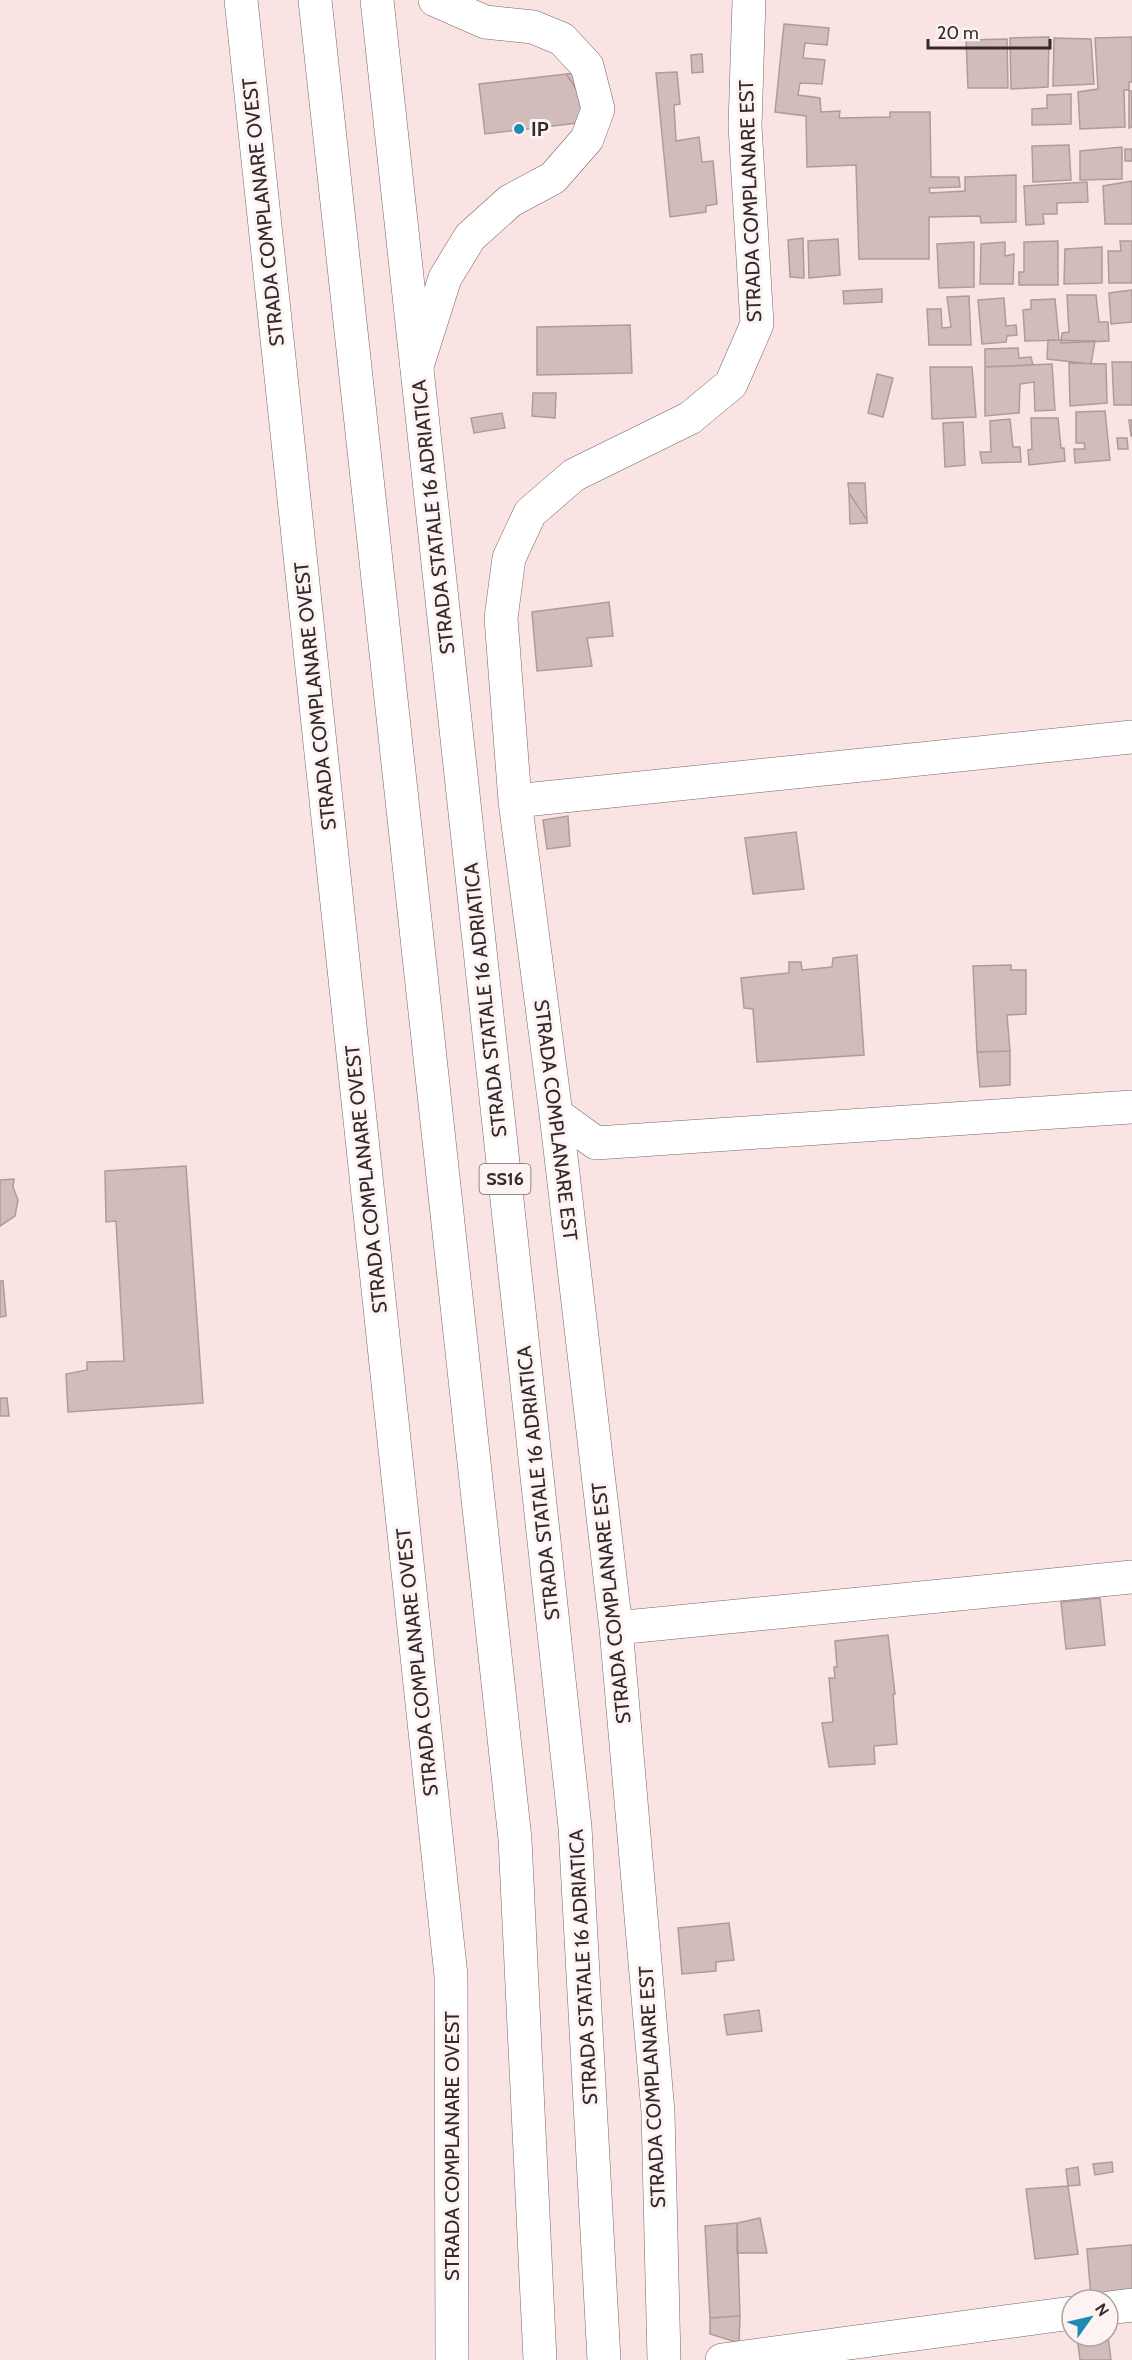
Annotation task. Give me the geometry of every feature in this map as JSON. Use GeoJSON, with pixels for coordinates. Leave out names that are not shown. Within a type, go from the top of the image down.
{"type":"FeatureCollection","features":[{"type":"Feature","properties":{"kind":"main road","name":"STRADA COMPLANARE OVEST"},"geometry":{"type":"LineString","coordinates":[[241,0],[451,1976],[452,2360]]}},
{"type":"Feature","properties":{"kind":"main road"},"geometry":{"type":"LineString","coordinates":[[315,0],[515,1839],[540,2360]]}},
{"type":"Feature","properties":{"kind":"main road","name":"STRADA STATALE 16 ADRIATICA"},"geometry":{"type":"LineString","coordinates":[[377,0],[575,1827],[604,2360]]}},
{"type":"Feature","properties":{"kind":"main road"},"geometry":{"type":"LineString","coordinates":[[417,366],[445,278],[470,237],[510,201],[553,178],[587,139],[598,109],[588,66],[562,39],[533,27],[485,22],[435,0]]}},
{"type":"Feature","properties":{"kind":"main road","name":"STRADA COMPLANARE EST"},"geometry":{"type":"LineString","coordinates":[[664,2360],[658,2112],[616,1628],[556,1114],[515,801],[501,618],[509,558],[530,513],[574,475],[690,418],[730,384],[758,324],[745,126],[749,0]]}},
{"type":"Feature","properties":{"kind":"main road"},"geometry":{"type":"LineString","coordinates":[[515,801],[1132,737]]}},
{"type":"Feature","properties":{"kind":"main road"},"geometry":{"type":"LineString","coordinates":[[556,1114],[596,1143],[1132,1107]]}},
{"type":"Feature","properties":{"kind":"main road"},"geometry":{"type":"LineString","coordinates":[[616,1628],[1132,1577]]}},
{"type":"Feature","properties":{"kind":"main road"},"geometry":{"type":"LineString","coordinates":[[722,2360],[1060,2315]]}},
{"type":"Feature","properties":{"kind":"building"},"geometry":{"type":"Polygon","coordinates":[[[784,24],[829,28],[827,45],[805,43],[803,58],[825,60],[822,84],[800,83],[798,95],[820,98],[821,112],[840,111],[839,118],[890,117],[890,112],[930,112],[931,177],[959,177],[960,187],[929,188],[930,193],[965,191],[965,177],[1016,175],[1016,222],[981,223],[980,216],[929,217],[929,259],[859,259],[856,165],[807,167],[806,116],[775,112],[784,24]]]}},
{"type":"Feature","properties":{"kind":"building"},"geometry":{"type":"Polygon","coordinates":[[[1049,37],[1048,87],[1011,89],[1010,38],[1049,37]]]}},
{"type":"Feature","properties":{"kind":"building"},"geometry":{"type":"Polygon","coordinates":[[[1132,37],[1132,82],[1129,82],[1129,90],[1124,90],[1125,127],[1080,129],[1078,92],[1098,89],[1095,38],[1132,37]]]}},
{"type":"Feature","properties":{"kind":"building"},"geometry":{"type":"Polygon","coordinates":[[[1054,38],[1091,39],[1094,84],[1053,86],[1054,38]]]}},
{"type":"Feature","properties":{"kind":"building"},"geometry":{"type":"Polygon","coordinates":[[[1007,39],[1008,88],[968,88],[966,40],[1007,39]]]}},
{"type":"Feature","properties":{"kind":"building"},"geometry":{"type":"Polygon","coordinates":[[[702,54],[703,72],[692,73],[691,55],[702,54]]]}},
{"type":"Feature","properties":{"kind":"building"},"geometry":{"type":"Polygon","coordinates":[[[580,72],[584,100],[566,74],[580,72]]]}},
{"type":"Feature","properties":{"kind":"building"},"geometry":{"type":"Polygon","coordinates":[[[677,72],[680,104],[674,105],[676,141],[699,137],[702,162],[713,161],[717,204],[706,206],[706,212],[670,217],[656,73],[677,72]]]}},
{"type":"Feature","properties":{"kind":"building"},"geometry":{"type":"Polygon","coordinates":[[[566,74],[584,100],[586,122],[485,134],[479,84],[566,74]]]}},
{"type":"Feature","properties":{"kind":"building"},"geometry":{"type":"Polygon","coordinates":[[[1129,91],[1132,91],[1132,127],[1129,128],[1129,91]]]}},
{"type":"Feature","properties":{"kind":"building"},"geometry":{"type":"Polygon","coordinates":[[[1071,94],[1071,124],[1032,125],[1032,109],[1047,108],[1047,95],[1071,94]]]}},
{"type":"Feature","properties":{"kind":"building"},"geometry":{"type":"Polygon","coordinates":[[[1069,145],[1071,180],[1033,182],[1032,146],[1069,145]]]}},
{"type":"Feature","properties":{"kind":"building"},"geometry":{"type":"Polygon","coordinates":[[[1122,147],[1122,179],[1080,180],[1080,151],[1122,147]]]}},
{"type":"Feature","properties":{"kind":"building"},"geometry":{"type":"Polygon","coordinates":[[[1125,149],[1132,149],[1132,161],[1125,161],[1125,149]]]}},
{"type":"Feature","properties":{"kind":"building"},"geometry":{"type":"Polygon","coordinates":[[[1132,181],[1132,224],[1105,224],[1103,186],[1132,181]]]}},
{"type":"Feature","properties":{"kind":"building"},"geometry":{"type":"Polygon","coordinates":[[[1087,182],[1088,202],[1057,203],[1057,214],[1043,214],[1044,224],[1026,225],[1024,186],[1087,182]]]}},
{"type":"Feature","properties":{"kind":"building"},"geometry":{"type":"Polygon","coordinates":[[[803,238],[804,278],[790,277],[788,240],[803,238]]]}},
{"type":"Feature","properties":{"kind":"building"},"geometry":{"type":"Polygon","coordinates":[[[838,239],[840,275],[809,278],[808,241],[838,239]]]}},
{"type":"Feature","properties":{"kind":"building"},"geometry":{"type":"Polygon","coordinates":[[[1058,241],[1058,285],[1019,285],[1019,272],[1024,272],[1024,242],[1058,241]]]}},
{"type":"Feature","properties":{"kind":"building"},"geometry":{"type":"Polygon","coordinates":[[[1120,241],[1132,241],[1132,283],[1109,283],[1108,251],[1121,251],[1120,241]]]}},
{"type":"Feature","properties":{"kind":"building"},"geometry":{"type":"Polygon","coordinates":[[[974,242],[974,287],[939,288],[937,244],[974,242]]]}},
{"type":"Feature","properties":{"kind":"building"},"geometry":{"type":"Polygon","coordinates":[[[1005,242],[1005,256],[1014,254],[1013,284],[980,284],[981,244],[1005,242]]]}},
{"type":"Feature","properties":{"kind":"building"},"geometry":{"type":"Polygon","coordinates":[[[1102,247],[1102,283],[1064,284],[1065,249],[1102,247]]]}},
{"type":"Feature","properties":{"kind":"building"},"geometry":{"type":"Polygon","coordinates":[[[882,289],[882,302],[844,304],[843,291],[882,289]]]}},
{"type":"Feature","properties":{"kind":"building"},"geometry":{"type":"Polygon","coordinates":[[[1132,290],[1132,322],[1111,324],[1109,293],[1132,290]]]}},
{"type":"Feature","properties":{"kind":"building"},"geometry":{"type":"Polygon","coordinates":[[[1067,295],[1096,295],[1099,322],[1108,322],[1109,341],[1061,343],[1062,333],[1069,332],[1067,295]]]}},
{"type":"Feature","properties":{"kind":"building"},"geometry":{"type":"Polygon","coordinates":[[[969,296],[971,345],[929,345],[927,309],[941,309],[942,328],[951,327],[947,297],[969,296]]]}},
{"type":"Feature","properties":{"kind":"building"},"geometry":{"type":"Polygon","coordinates":[[[1004,298],[1006,326],[1016,325],[1017,335],[1007,336],[1006,342],[982,344],[978,300],[1004,298]]]}},
{"type":"Feature","properties":{"kind":"building"},"geometry":{"type":"Polygon","coordinates":[[[1055,299],[1059,340],[1025,341],[1023,310],[1031,309],[1031,300],[1055,299]]]}},
{"type":"Feature","properties":{"kind":"building"},"geometry":{"type":"Polygon","coordinates":[[[630,325],[632,373],[537,375],[537,327],[630,325]]]}},
{"type":"Feature","properties":{"kind":"building"},"geometry":{"type":"Polygon","coordinates":[[[1048,340],[1095,341],[1091,364],[1047,359],[1048,340]]]}},
{"type":"Feature","properties":{"kind":"building"},"geometry":{"type":"Polygon","coordinates":[[[1018,348],[1019,358],[1031,357],[1033,365],[985,367],[985,349],[1018,348]]]}},
{"type":"Feature","properties":{"kind":"building"},"geometry":{"type":"Polygon","coordinates":[[[1112,362],[1132,362],[1132,405],[1114,405],[1112,362]]]}},
{"type":"Feature","properties":{"kind":"building"},"geometry":{"type":"Polygon","coordinates":[[[1069,363],[1106,364],[1107,403],[1070,406],[1069,363]]]}},
{"type":"Feature","properties":{"kind":"building"},"geometry":{"type":"Polygon","coordinates":[[[1052,364],[1055,410],[1035,411],[1034,382],[1020,384],[1019,413],[985,416],[985,367],[1052,364]]]}},
{"type":"Feature","properties":{"kind":"building"},"geometry":{"type":"Polygon","coordinates":[[[930,367],[972,367],[976,417],[932,419],[930,367]]]}},
{"type":"Feature","properties":{"kind":"building"},"geometry":{"type":"Polygon","coordinates":[[[877,374],[893,378],[883,417],[868,413],[877,374]]]}},
{"type":"Feature","properties":{"kind":"building"},"geometry":{"type":"Polygon","coordinates":[[[533,393],[556,393],[555,418],[532,416],[533,393]]]}},
{"type":"Feature","properties":{"kind":"building"},"geometry":{"type":"Polygon","coordinates":[[[1105,411],[1110,460],[1075,463],[1074,449],[1085,449],[1084,443],[1076,443],[1076,412],[1105,411]]]}},
{"type":"Feature","properties":{"kind":"building"},"geometry":{"type":"Polygon","coordinates":[[[502,413],[505,428],[474,433],[471,418],[502,413]]]}},
{"type":"Feature","properties":{"kind":"building"},"geometry":{"type":"Polygon","coordinates":[[[1031,418],[1058,418],[1061,448],[1064,448],[1065,461],[1029,465],[1028,450],[1032,449],[1031,418]]]}},
{"type":"Feature","properties":{"kind":"building"},"geometry":{"type":"Polygon","coordinates":[[[1010,419],[1013,447],[1020,447],[1021,462],[982,463],[980,452],[991,452],[990,421],[1010,419]]]}},
{"type":"Feature","properties":{"kind":"building"},"geometry":{"type":"Polygon","coordinates":[[[1129,420],[1132,420],[1132,436],[1131,436],[1129,420]]]}},
{"type":"Feature","properties":{"kind":"building"},"geometry":{"type":"Polygon","coordinates":[[[963,422],[965,465],[945,467],[943,423],[963,422]]]}},
{"type":"Feature","properties":{"kind":"building"},"geometry":{"type":"Polygon","coordinates":[[[1117,438],[1127,438],[1128,449],[1118,449],[1117,438]]]}},
{"type":"Feature","properties":{"kind":"building"},"geometry":{"type":"Polygon","coordinates":[[[848,483],[865,483],[867,520],[849,493],[848,483]]]}},
{"type":"Feature","properties":{"kind":"building"},"geometry":{"type":"Polygon","coordinates":[[[849,493],[867,520],[867,523],[850,524],[849,493]]]}},
{"type":"Feature","properties":{"kind":"building"},"geometry":{"type":"Polygon","coordinates":[[[609,602],[613,636],[587,638],[592,666],[537,671],[532,612],[609,602]]]}},
{"type":"Feature","properties":{"kind":"building"},"geometry":{"type":"Polygon","coordinates":[[[568,816],[570,846],[547,849],[543,820],[568,816]]]}},
{"type":"Feature","properties":{"kind":"building"},"geometry":{"type":"Polygon","coordinates":[[[796,832],[804,889],[753,894],[745,838],[796,832]]]}},
{"type":"Feature","properties":{"kind":"building"},"geometry":{"type":"Polygon","coordinates":[[[857,955],[864,1055],[757,1062],[753,1009],[744,1008],[741,978],[789,973],[789,962],[801,962],[802,970],[832,967],[833,958],[857,955]]]}},
{"type":"Feature","properties":{"kind":"building"},"geometry":{"type":"Polygon","coordinates":[[[1011,965],[1011,970],[1026,970],[1026,1014],[1007,1015],[1010,1051],[977,1052],[973,966],[1011,965]]]}},
{"type":"Feature","properties":{"kind":"building"},"geometry":{"type":"Polygon","coordinates":[[[1010,1051],[1010,1085],[980,1087],[977,1052],[1010,1051]]]}},
{"type":"Feature","properties":{"kind":"building"},"geometry":{"type":"Polygon","coordinates":[[[186,1166],[203,1403],[68,1412],[66,1374],[87,1370],[87,1362],[124,1361],[116,1221],[106,1222],[105,1171],[186,1166]]]}},
{"type":"Feature","properties":{"kind":"building"},"geometry":{"type":"Polygon","coordinates":[[[14,1179],[13,1187],[18,1200],[15,1216],[0,1226],[0,1180],[14,1179]]]}},
{"type":"Feature","properties":{"kind":"building"},"geometry":{"type":"Polygon","coordinates":[[[0,1281],[3,1281],[6,1316],[0,1317],[0,1281]]]}},
{"type":"Feature","properties":{"kind":"building"},"geometry":{"type":"Polygon","coordinates":[[[0,1398],[7,1398],[9,1416],[0,1416],[0,1398]]]}},
{"type":"Feature","properties":{"kind":"building"},"geometry":{"type":"Polygon","coordinates":[[[1100,1598],[1105,1645],[1066,1649],[1061,1602],[1100,1598]]]}},
{"type":"Feature","properties":{"kind":"building"},"geometry":{"type":"Polygon","coordinates":[[[888,1635],[895,1694],[893,1694],[897,1744],[874,1746],[875,1764],[829,1767],[822,1723],[833,1722],[829,1678],[835,1678],[834,1667],[837,1667],[835,1641],[888,1635]]]}},
{"type":"Feature","properties":{"kind":"building"},"geometry":{"type":"Polygon","coordinates":[[[729,1923],[734,1960],[716,1962],[716,1971],[682,1974],[678,1928],[729,1923]]]}},
{"type":"Feature","properties":{"kind":"building"},"geometry":{"type":"Polygon","coordinates":[[[759,2010],[762,2031],[727,2035],[724,2015],[759,2010]]]}},
{"type":"Feature","properties":{"kind":"building"},"geometry":{"type":"Polygon","coordinates":[[[1112,2162],[1113,2172],[1095,2175],[1093,2164],[1112,2162]]]}},
{"type":"Feature","properties":{"kind":"building"},"geometry":{"type":"Polygon","coordinates":[[[1078,2167],[1080,2185],[1068,2186],[1066,2169],[1078,2167]]]}},
{"type":"Feature","properties":{"kind":"building"},"geometry":{"type":"Polygon","coordinates":[[[1068,2186],[1078,2254],[1035,2259],[1026,2189],[1068,2186]]]}},
{"type":"Feature","properties":{"kind":"building"},"geometry":{"type":"Polygon","coordinates":[[[760,2218],[767,2253],[737,2253],[737,2223],[760,2218]]]}},
{"type":"Feature","properties":{"kind":"building"},"geometry":{"type":"Polygon","coordinates":[[[737,2223],[740,2316],[710,2318],[705,2226],[737,2223]]]}},
{"type":"Feature","properties":{"kind":"building"},"geometry":{"type":"Polygon","coordinates":[[[1132,2245],[1132,2293],[1120,2294],[1120,2288],[1090,2288],[1087,2249],[1132,2245]]]}},
{"type":"Feature","properties":{"kind":"building"},"geometry":{"type":"Polygon","coordinates":[[[740,2316],[739,2343],[710,2334],[710,2318],[740,2316]]]}},
{"type":"Feature","properties":{"kind":"building"},"geometry":{"type":"Polygon","coordinates":[[[1078,2348],[1110,2348],[1111,2360],[1080,2360],[1078,2348]]]}},
{"type":"Feature","properties":{"kind":"place","name":"IP"},"geometry":{"type":"Point","coordinates":[519,129]}}]}
